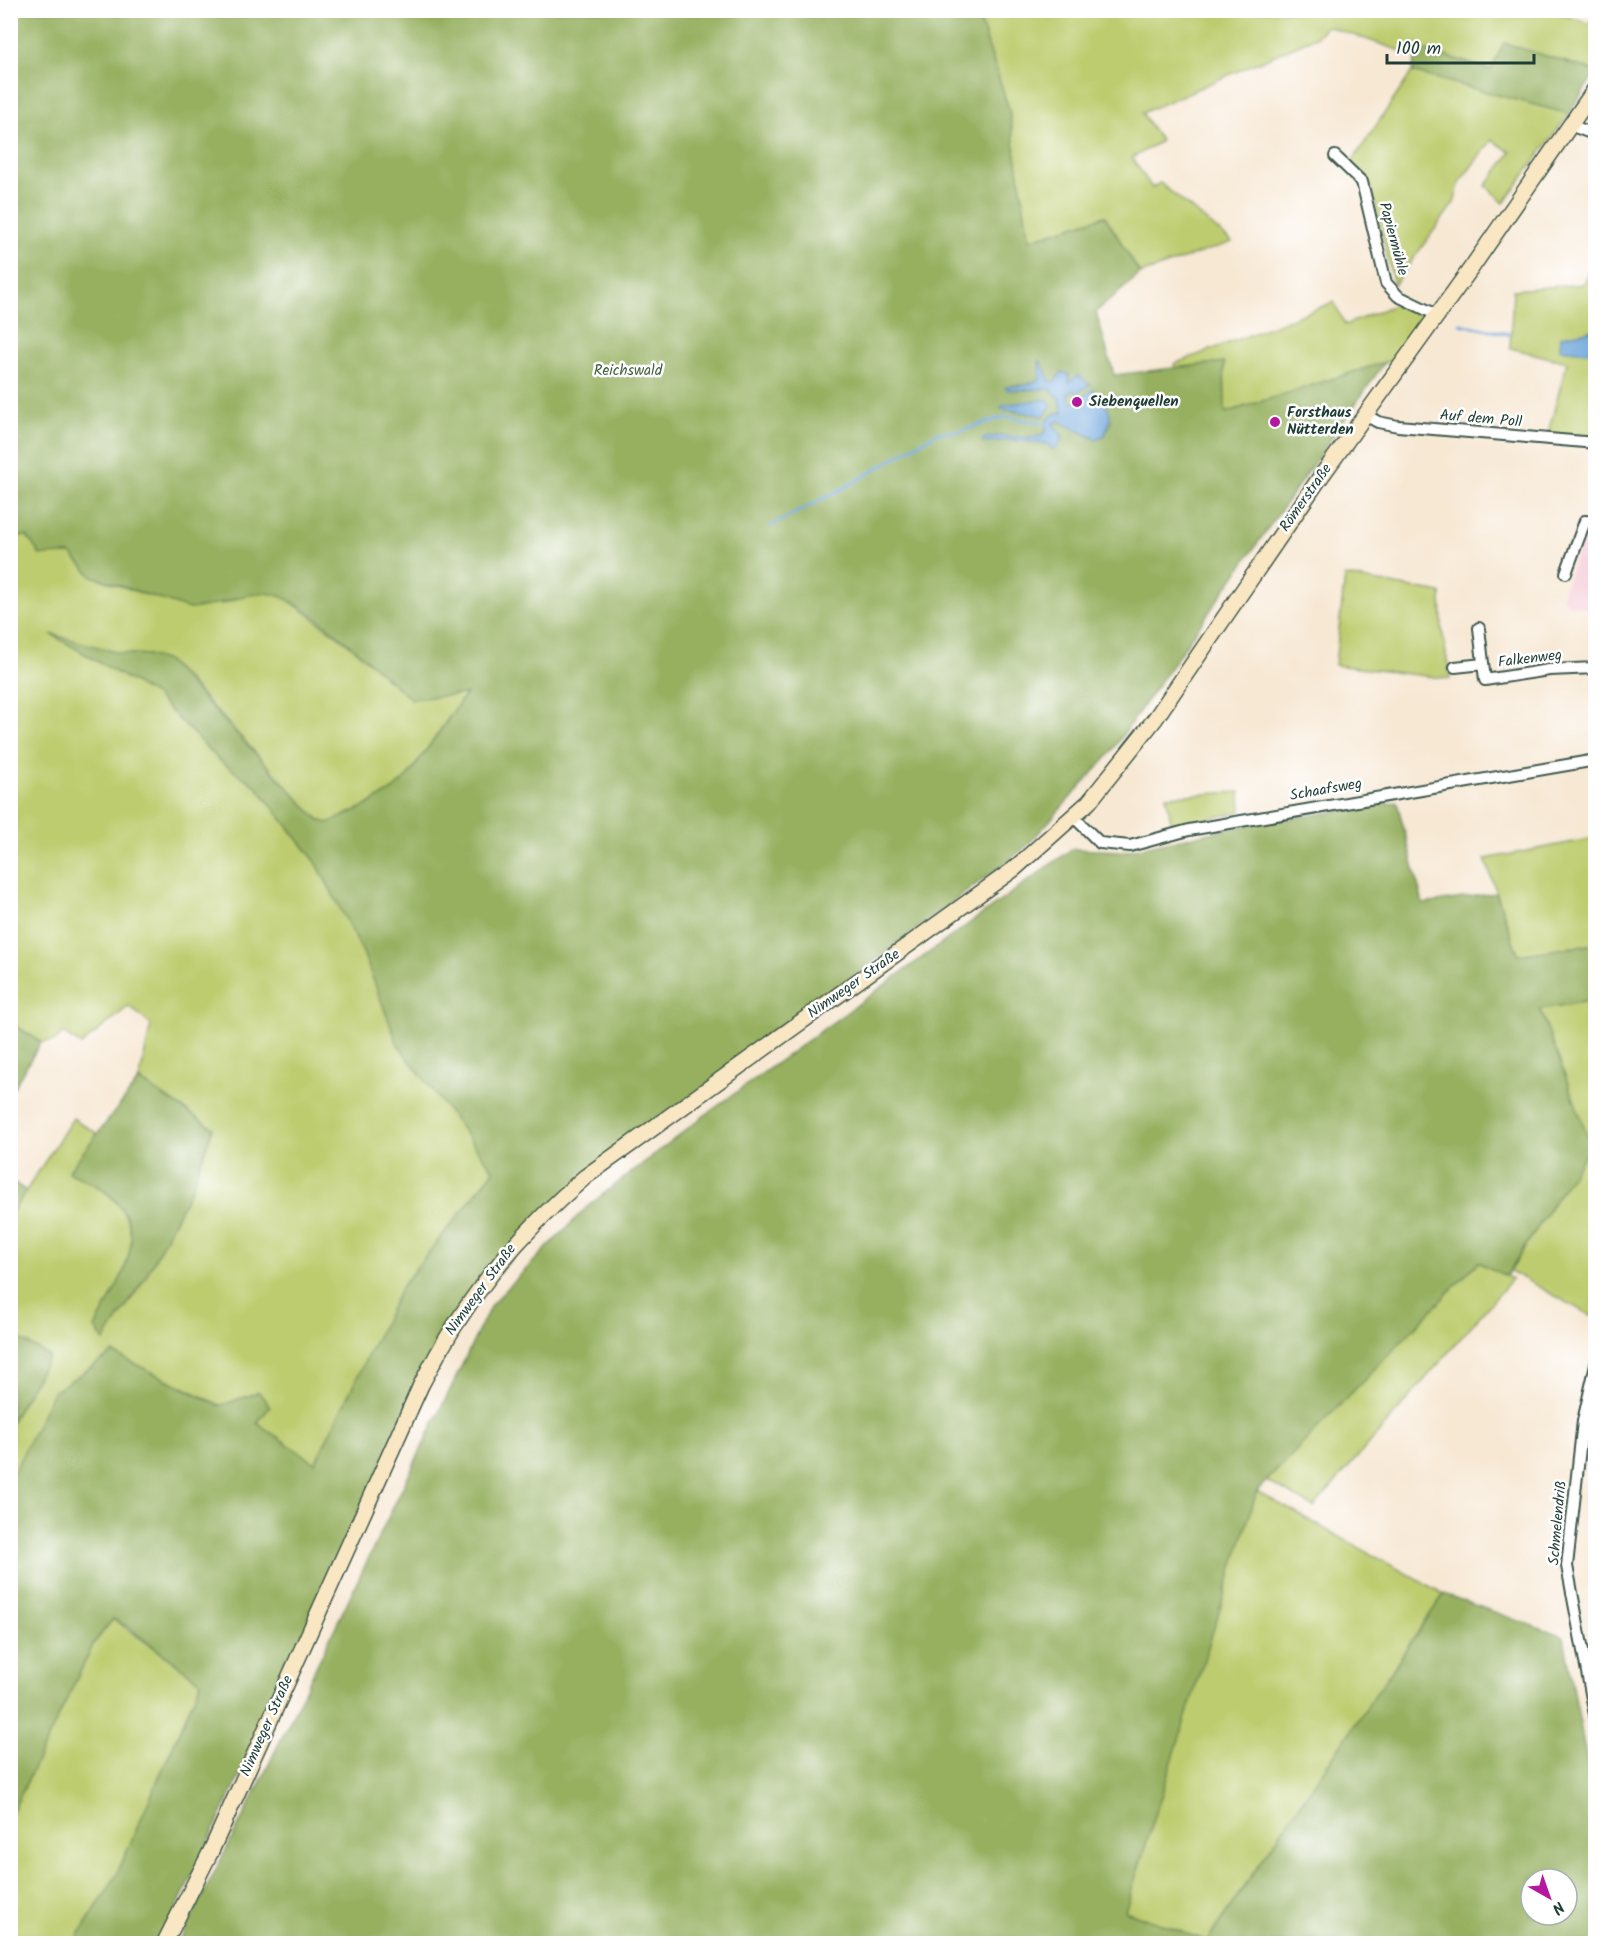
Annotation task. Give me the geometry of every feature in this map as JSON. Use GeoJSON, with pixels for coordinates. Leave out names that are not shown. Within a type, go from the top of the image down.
{"type":"FeatureCollection","features":[{"type":"Feature","properties":{"kind":"main road","name":"Römerstraße"},"geometry":{"type":"LineString","coordinates":[[1074,817],[1110,779],[1140,740],[1365,415],[1596,88]]}},
{"type":"Feature","properties":{"kind":"main road","name":"Nimweger Straße"},"geometry":{"type":"LineString","coordinates":[[164,1944],[211,1851],[421,1385],[457,1320],[495,1266],[539,1218],[585,1177],[1014,869],[1074,817]]}},
{"type":"Feature","properties":{"kind":"street"},"geometry":{"type":"LineString","coordinates":[[1570,125],[1596,135]]}},
{"type":"Feature","properties":{"kind":"street","name":"Papiermühle"},"geometry":{"type":"LineString","coordinates":[[1335,156],[1362,182],[1386,283],[1398,296],[1437,315]]}},
{"type":"Feature","properties":{"kind":"street","name":"Auf dem Poll"},"geometry":{"type":"LineString","coordinates":[[1365,415],[1378,422],[1398,426],[1596,443]]}},
{"type":"Feature","properties":{"kind":"street"},"geometry":{"type":"LineString","coordinates":[[1566,573],[1585,521],[1596,522]]}},
{"type":"Feature","properties":{"kind":"street","name":"Falkenweg"},"geometry":{"type":"LineString","coordinates":[[1479,628],[1485,680],[1549,670],[1596,668]]}},
{"type":"Feature","properties":{"kind":"street","name":"Falkenweg"},"geometry":{"type":"LineString","coordinates":[[1455,667],[1483,664]]}},
{"type":"Feature","properties":{"kind":"street","name":"Schaafsweg"},"geometry":{"type":"LineString","coordinates":[[1074,817],[1100,843],[1130,846],[1189,830],[1596,760]]}},
{"type":"Feature","properties":{"kind":"street","name":"Schmelendriß"},"geometry":{"type":"LineString","coordinates":[[1596,1364],[1583,1421],[1567,1566],[1596,1720]]}},
{"type":"Feature","properties":{"kind":"shaded area"},"geometry":{"type":"Polygon","coordinates":[[[1595,527],[1595,609],[1572,606],[1565,602],[1562,596],[1582,536],[1590,528],[1595,527]]]}},
{"type":"Feature","properties":{"kind":"green space","name":"Reichswald"},"geometry":{"type":"Polygon","coordinates":[[[11,11],[977,11],[1009,110],[1029,240],[1105,216],[1140,274],[1096,312],[1114,375],[1224,362],[1225,413],[1385,362],[1108,756],[1026,847],[585,1177],[457,1320],[160,1943],[74,1943],[116,1876],[201,1682],[126,1626],[113,1619],[94,1643],[11,1815],[10,1480],[53,1392],[113,1353],[219,1406],[259,1392],[270,1407],[257,1423],[315,1463],[402,1286],[494,1171],[398,1045],[363,952],[316,862],[256,786],[220,761],[155,695],[51,634],[119,653],[148,655],[168,661],[308,809],[319,820],[328,823],[366,806],[394,789],[408,776],[466,694],[411,699],[319,620],[280,596],[255,594],[189,609],[92,576],[71,554],[40,555],[27,536],[11,536],[11,11]],[[1039,361],[1040,379],[1027,385],[1012,385],[1008,390],[1050,389],[1060,399],[1063,413],[1055,413],[1045,423],[1047,428],[1042,435],[982,440],[984,442],[1012,440],[1048,444],[1052,449],[1063,439],[1053,424],[1059,421],[1095,439],[1107,431],[1112,420],[1079,399],[1072,404],[1069,400],[1070,391],[1078,392],[1090,384],[1068,383],[1069,375],[1062,372],[1054,382],[1050,381],[1039,361]]]}},
{"type":"Feature","properties":{"kind":"green space"},"geometry":{"type":"Polygon","coordinates":[[[977,11],[1552,11],[1595,25],[1595,71],[1504,43],[1492,70],[1418,48],[1416,56],[1327,26],[1316,37],[1142,113],[1161,141],[1132,158],[1152,188],[1160,183],[1232,242],[1140,274],[1105,216],[1029,241],[1009,110],[977,11]]]}},
{"type":"Feature","properties":{"kind":"green space"},"geometry":{"type":"Polygon","coordinates":[[[1504,43],[1595,71],[1569,114],[1412,72],[1418,48],[1491,70],[1504,43]]]}},
{"type":"Feature","properties":{"kind":"green space"},"geometry":{"type":"Polygon","coordinates":[[[1412,72],[1569,114],[1504,203],[1486,186],[1511,152],[1492,140],[1460,181],[1454,203],[1394,285],[1369,178],[1351,163],[1412,72]]]}},
{"type":"Feature","properties":{"kind":"green space"},"geometry":{"type":"Polygon","coordinates":[[[1595,259],[1595,441],[1547,437],[1567,362],[1510,348],[1513,290],[1584,284],[1595,259]]]}},
{"type":"Feature","properties":{"kind":"green space"},"geometry":{"type":"Polygon","coordinates":[[[1334,302],[1345,325],[1394,305],[1423,316],[1390,361],[1225,413],[1224,362],[1175,368],[1174,364],[1334,302]]]}},
{"type":"Feature","properties":{"kind":"green space"},"geometry":{"type":"Polygon","coordinates":[[[27,535],[41,554],[72,554],[92,576],[149,596],[222,604],[250,594],[268,592],[287,599],[370,660],[388,681],[466,693],[408,776],[394,789],[366,806],[328,823],[319,820],[308,809],[185,677],[148,655],[119,653],[53,635],[155,695],[220,761],[256,786],[316,862],[363,952],[398,1045],[494,1171],[402,1286],[315,1463],[257,1423],[113,1353],[11,1480],[11,1422],[49,1357],[11,1334],[11,1214],[73,1118],[98,1134],[69,1172],[105,1192],[121,1208],[129,1224],[131,1241],[128,1258],[122,1276],[95,1328],[104,1340],[145,1278],[191,1189],[213,1128],[139,1080],[151,1025],[129,1006],[81,1045],[63,1033],[55,1041],[41,1042],[11,1023],[10,536],[27,535]]]}},
{"type":"Feature","properties":{"kind":"green space"},"geometry":{"type":"Polygon","coordinates":[[[1345,576],[1441,593],[1442,628],[1450,679],[1335,665],[1345,576]]]}},
{"type":"Feature","properties":{"kind":"green space"},"geometry":{"type":"Polygon","coordinates":[[[1240,792],[1241,812],[1172,826],[1166,796],[1240,792]]]}},
{"type":"Feature","properties":{"kind":"green space"},"geometry":{"type":"Polygon","coordinates":[[[1397,802],[1423,904],[1496,893],[1518,955],[1595,944],[1595,1000],[1540,1009],[1591,1145],[1506,1276],[1478,1262],[1257,1491],[1125,1911],[1207,1941],[1444,1594],[1564,1637],[1595,1805],[1595,1943],[178,1944],[254,1795],[491,1305],[588,1206],[705,1115],[1072,849],[1125,851],[1242,826],[1397,802]]]}},
{"type":"Feature","properties":{"kind":"green space"},"geometry":{"type":"Polygon","coordinates":[[[1595,838],[1595,944],[1518,955],[1485,859],[1595,838]]]}},
{"type":"Feature","properties":{"kind":"green space"},"geometry":{"type":"Polygon","coordinates":[[[1595,1000],[1595,1318],[1510,1271],[1590,1145],[1540,1009],[1595,1000]]]}},
{"type":"Feature","properties":{"kind":"green space"},"geometry":{"type":"Polygon","coordinates":[[[11,1023],[41,1042],[11,1092],[11,1023]]]}},
{"type":"Feature","properties":{"kind":"green space"},"geometry":{"type":"Polygon","coordinates":[[[139,1080],[213,1128],[191,1189],[145,1278],[104,1341],[95,1328],[122,1276],[128,1258],[131,1240],[129,1223],[121,1207],[105,1191],[68,1172],[139,1080]]]}},
{"type":"Feature","properties":{"kind":"green space"},"geometry":{"type":"Polygon","coordinates":[[[11,1180],[26,1191],[11,1214],[11,1180]]]}},
{"type":"Feature","properties":{"kind":"green space"},"geometry":{"type":"Polygon","coordinates":[[[1478,1262],[1512,1279],[1314,1507],[1266,1481],[1478,1262]]]}},
{"type":"Feature","properties":{"kind":"green space"},"geometry":{"type":"Polygon","coordinates":[[[11,1334],[49,1356],[11,1422],[11,1334]]]}},
{"type":"Feature","properties":{"kind":"green space"},"geometry":{"type":"Polygon","coordinates":[[[1256,1491],[1444,1594],[1207,1941],[1125,1911],[1256,1491]]]}},
{"type":"Feature","properties":{"kind":"green space"},"geometry":{"type":"Polygon","coordinates":[[[113,1619],[201,1682],[116,1876],[74,1943],[11,1943],[10,1815],[94,1643],[113,1619]]]}},
{"type":"Feature","properties":{"kind":"water"},"geometry":{"type":"Polygon","coordinates":[[[1595,330],[1595,353],[1560,349],[1561,336],[1595,330]]]}},
{"type":"Feature","properties":{"kind":"water"},"geometry":{"type":"Polygon","coordinates":[[[1040,360],[1050,381],[1054,382],[1062,372],[1069,374],[1069,383],[1078,375],[1090,385],[1078,392],[1070,391],[1068,396],[1072,404],[1094,389],[1109,410],[1110,420],[1105,435],[1096,439],[1059,421],[1053,424],[1063,436],[1056,449],[1052,449],[1048,444],[1012,440],[983,442],[982,439],[997,436],[1034,437],[1042,435],[1047,429],[1045,423],[1055,413],[1063,413],[1060,399],[1050,389],[1008,390],[1005,387],[1027,385],[1040,379],[1040,360]]]}},
{"type":"Feature","properties":{"kind":"water"},"geometry":{"type":"Polygon","coordinates":[[[1047,399],[1052,406],[1044,416],[1001,409],[1003,405],[1047,399]]]}},
{"type":"Feature","properties":{"kind":"waterway"},"geometry":{"type":"LineString","coordinates":[[1460,324],[1508,334]]}},
{"type":"Feature","properties":{"kind":"waterway"},"geometry":{"type":"LineString","coordinates":[[771,526],[853,483],[937,433],[960,431],[1004,417],[1045,423]]}},
{"type":"Feature","properties":{"kind":"place","name":"Siebenquellen"},"geometry":{"type":"Point","coordinates":[1077,402]}},
{"type":"Feature","properties":{"kind":"place","name":"Forsthaus Nütterden"},"geometry":{"type":"Point","coordinates":[1275,422]}}]}
